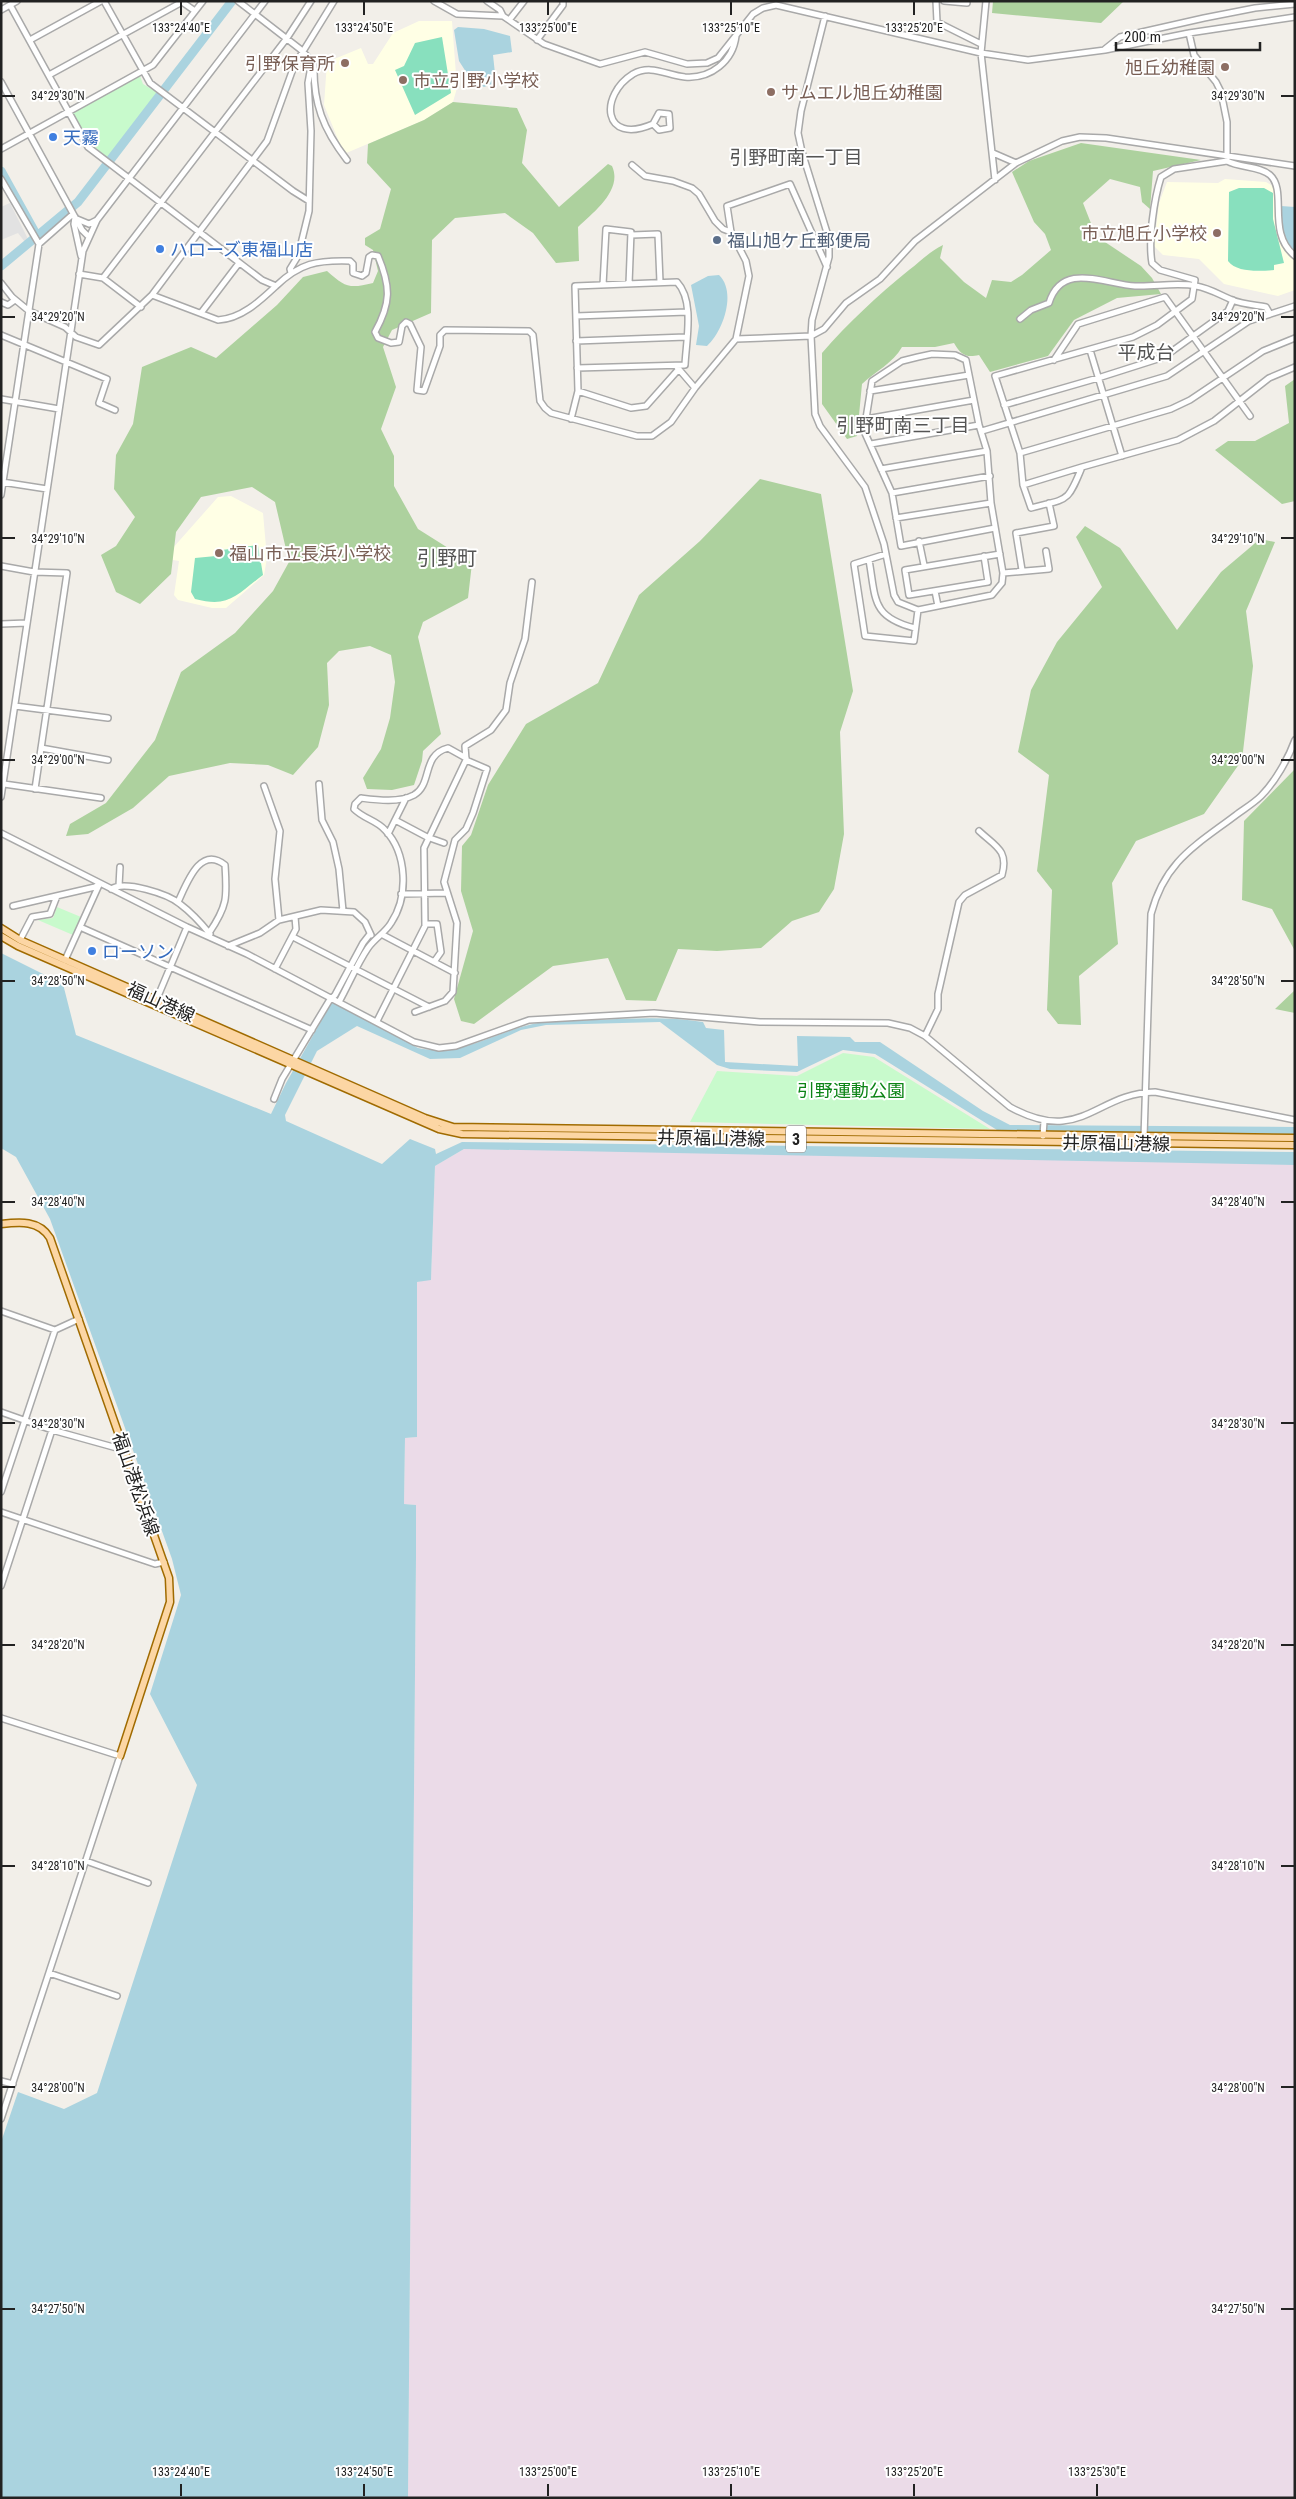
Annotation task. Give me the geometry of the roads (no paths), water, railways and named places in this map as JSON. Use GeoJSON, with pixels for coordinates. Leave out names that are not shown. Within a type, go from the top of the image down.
{"type":"FeatureCollection","features":[{"type":"Feature","properties":{"kind":"main road","name":"福山港線"},"geometry":{"type":"LineString","coordinates":[[1,928],[20,940],[294,1064]]}},
{"type":"Feature","properties":{"kind":"main road","name":"福山港線"},"geometry":{"type":"LineString","coordinates":[[1,936],[26,949],[294,1064]]}},
{"type":"Feature","properties":{"kind":"main road","name":"井原福山港線"},"geometry":{"type":"LineString","coordinates":[[294,1064],[439,1129],[462,1134],[1043,1137],[1295,1145]]}},
{"type":"Feature","properties":{"kind":"main road","name":"井原福山港線"},"geometry":{"type":"LineString","coordinates":[[1144,1140],[1295,1138]]}},
{"type":"Feature","properties":{"kind":"main road","name":"福山港松浜線"},"geometry":{"type":"LineString","coordinates":[[1,1224],[31,1223],[41,1227],[47,1233],[79,1319],[168,1578],[170,1602],[120,1756]]}},
{"type":"Feature","properties":{"kind":"street"},"geometry":{"type":"LineString","coordinates":[[1,10],[16,1]]}},
{"type":"Feature","properties":{"kind":"street"},"geometry":{"type":"LineString","coordinates":[[30,40],[102,1],[150,83],[309,201]]}},
{"type":"Feature","properties":{"kind":"street"},"geometry":{"type":"LineString","coordinates":[[1,148],[153,65],[203,1]]}},
{"type":"Feature","properties":{"kind":"street"},"geometry":{"type":"LineString","coordinates":[[238,1],[287,38],[312,61],[314,93],[320,116],[347,160]]}},
{"type":"Feature","properties":{"kind":"street"},"geometry":{"type":"LineString","coordinates":[[1,797],[79,274],[88,236],[97,220],[265,1]]}},
{"type":"Feature","properties":{"kind":"street"},"geometry":{"type":"LineString","coordinates":[[103,278],[287,38],[311,1]]}},
{"type":"Feature","properties":{"kind":"street"},"geometry":{"type":"LineString","coordinates":[[1,283],[15,300],[29,311],[64,327],[76,337],[99,345],[152,295],[267,141],[289,78],[334,1]]}},
{"type":"Feature","properties":{"kind":"street"},"geometry":{"type":"LineString","coordinates":[[434,1],[457,14],[503,16],[510,19],[537,40],[600,64],[645,52],[699,65],[718,58],[753,14],[769,6],[786,6],[982,53],[1028,60],[1105,50],[1189,32],[1295,17]]}},
{"type":"Feature","properties":{"kind":"street"},"geometry":{"type":"LineString","coordinates":[[487,1],[500,10],[503,16]]}},
{"type":"Feature","properties":{"kind":"street"},"geometry":{"type":"LineString","coordinates":[[510,19],[524,1]]}},
{"type":"Feature","properties":{"kind":"street"},"geometry":{"type":"LineString","coordinates":[[537,40],[563,4],[563,1]]}},
{"type":"Feature","properties":{"kind":"street"},"geometry":{"type":"LineString","coordinates":[[937,1],[937,22],[981,44]]}},
{"type":"Feature","properties":{"kind":"street"},"geometry":{"type":"LineString","coordinates":[[944,1],[968,3]]}},
{"type":"Feature","properties":{"kind":"street"},"geometry":{"type":"LineString","coordinates":[[986,1],[981,44],[995,180]]}},
{"type":"Feature","properties":{"kind":"street"},"geometry":{"type":"LineString","coordinates":[[49,76],[182,2],[196,11]]}},
{"type":"Feature","properties":{"kind":"street"},"geometry":{"type":"LineString","coordinates":[[1105,50],[1120,37],[1254,8],[1295,4]]}},
{"type":"Feature","properties":{"kind":"street"},"geometry":{"type":"LineString","coordinates":[[10,5],[88,147],[239,263],[276,286]]}},
{"type":"Feature","properties":{"kind":"street"},"geometry":{"type":"LineString","coordinates":[[825,16],[801,110],[798,133],[802,152],[828,233],[827,267],[812,320],[811,336],[815,414],[820,426],[866,487],[886,554],[894,595],[898,602],[918,610],[992,595],[1002,583],[1004,573],[991,503],[987,451],[979,425],[966,360],[955,355],[932,354],[902,361],[872,381],[864,431],[892,493],[901,546],[919,541],[995,528]]}},
{"type":"Feature","properties":{"kind":"street"},"geometry":{"type":"LineString","coordinates":[[1189,32],[1194,55],[1216,82],[1221,92],[1227,122],[1227,159]]}},
{"type":"Feature","properties":{"kind":"street"},"geometry":{"type":"LineString","coordinates":[[653,124],[628,131],[618,128],[613,120],[610,108],[613,98],[622,84],[633,75],[646,69],[685,77],[705,74],[722,65],[730,56],[735,49],[736,33]]}},
{"type":"Feature","properties":{"kind":"street"},"geometry":{"type":"LineString","coordinates":[[291,272],[302,244],[309,201],[311,131],[308,83],[312,61]]}},
{"type":"Feature","properties":{"kind":"street"},"geometry":{"type":"LineString","coordinates":[[1,82],[72,212],[88,236]]}},
{"type":"Feature","properties":{"kind":"street"},"geometry":{"type":"LineString","coordinates":[[736,339],[811,336],[824,329],[846,302],[892,269],[915,241],[1016,163],[1062,141],[1091,137],[1227,159],[1295,166]]}},
{"type":"Feature","properties":{"kind":"street"},"geometry":{"type":"LineString","coordinates":[[993,153],[1016,163]]}},
{"type":"Feature","properties":{"kind":"street"},"geometry":{"type":"LineString","coordinates":[[1082,467],[1071,495],[1031,508],[1022,485],[1020,453],[995,376],[1090,350],[1145,332],[1192,299],[1196,286],[1195,280],[1190,277],[1160,270],[1152,263],[1150,253],[1153,216],[1159,183],[1163,174],[1174,169],[1227,159],[1266,172],[1277,185],[1277,222],[1286,249],[1295,256]]}},
{"type":"Feature","properties":{"kind":"street"},"geometry":{"type":"LineString","coordinates":[[632,165],[645,176],[673,181],[692,188],[699,194],[715,221],[723,229],[731,232]]}},
{"type":"Feature","properties":{"kind":"street"},"geometry":{"type":"LineString","coordinates":[[1,178],[36,241],[29,311],[1,495]]}},
{"type":"Feature","properties":{"kind":"street"},"geometry":{"type":"LineString","coordinates":[[152,295],[218,320],[236,316],[276,286],[291,272],[307,265],[333,260],[350,261],[353,264],[353,273],[362,276],[366,273],[369,257],[372,254],[378,256],[383,268],[388,303],[375,332],[378,338],[391,343],[398,342],[402,326],[406,322],[410,324],[421,347],[417,390],[424,391],[440,346],[440,335],[445,330],[529,331],[533,336],[540,400],[552,413],[637,436],[652,436],[671,422],[695,388],[736,339],[749,276],[746,261],[731,232],[727,206],[790,184],[827,267]]}},
{"type":"Feature","properties":{"kind":"street"},"geometry":{"type":"LineString","coordinates":[[72,212],[89,224],[97,220]]}},
{"type":"Feature","properties":{"kind":"street"},"geometry":{"type":"LineString","coordinates":[[36,241],[72,212]]}},
{"type":"Feature","properties":{"kind":"street"},"geometry":{"type":"LineString","coordinates":[[72,212],[82,258]]}},
{"type":"Feature","properties":{"kind":"street"},"geometry":{"type":"LineString","coordinates":[[604,285],[606,229],[627,230],[632,235],[658,234],[660,282]]}},
{"type":"Feature","properties":{"kind":"street"},"geometry":{"type":"LineString","coordinates":[[629,284],[632,235]]}},
{"type":"Feature","properties":{"kind":"street"},"geometry":{"type":"LineString","coordinates":[[201,314],[239,263]]}},
{"type":"Feature","properties":{"kind":"street"},"geometry":{"type":"LineString","coordinates":[[79,274],[103,278],[141,307]]}},
{"type":"Feature","properties":{"kind":"street"},"geometry":{"type":"LineString","coordinates":[[1020,319],[1032,310],[1049,303],[1052,293],[1057,287],[1068,280],[1079,278],[1110,280],[1133,286],[1196,286],[1233,300],[1266,307],[1270,314]]}},
{"type":"Feature","properties":{"kind":"street"},"geometry":{"type":"LineString","coordinates":[[571,418],[578,391],[577,368],[576,341],[575,286],[677,282],[684,289],[687,312],[685,365],[678,368],[577,368]]}},
{"type":"Feature","properties":{"kind":"street"},"geometry":{"type":"LineString","coordinates":[[1054,360],[1078,324],[1165,297],[1224,377],[1250,416]]}},
{"type":"Feature","properties":{"kind":"street"},"geometry":{"type":"LineString","coordinates":[[1,302],[8,305],[15,300]]}},
{"type":"Feature","properties":{"kind":"street"},"geometry":{"type":"LineString","coordinates":[[1004,405],[1098,378],[1164,356],[1228,311],[1233,300]]}},
{"type":"Feature","properties":{"kind":"street"},"geometry":{"type":"LineString","coordinates":[[982,431],[1166,376],[1234,330],[1293,306],[1295,313]]}},
{"type":"Feature","properties":{"kind":"street"},"geometry":{"type":"LineString","coordinates":[[576,316],[687,312]]}},
{"type":"Feature","properties":{"kind":"street"},"geometry":{"type":"LineString","coordinates":[[1,335],[107,379],[98,403],[115,410]]}},
{"type":"Feature","properties":{"kind":"street"},"geometry":{"type":"LineString","coordinates":[[576,341],[686,337]]}},
{"type":"Feature","properties":{"kind":"street"},"geometry":{"type":"LineString","coordinates":[[1020,453],[1171,409],[1190,400],[1263,351],[1295,338]]}},
{"type":"Feature","properties":{"kind":"street"},"geometry":{"type":"LineString","coordinates":[[1090,350],[1122,456]]}},
{"type":"Feature","properties":{"kind":"street"},"geometry":{"type":"LineString","coordinates":[[1022,485],[1178,440],[1214,421],[1269,378],[1295,367]]}},
{"type":"Feature","properties":{"kind":"street"},"geometry":{"type":"LineString","coordinates":[[678,368],[695,388]]}},
{"type":"Feature","properties":{"kind":"street"},"geometry":{"type":"LineString","coordinates":[[578,391],[632,408],[646,406],[678,368]]}},
{"type":"Feature","properties":{"kind":"street"},"geometry":{"type":"LineString","coordinates":[[870,391],[969,375]]}},
{"type":"Feature","properties":{"kind":"street"},"geometry":{"type":"LineString","coordinates":[[1,399],[59,409]]}},
{"type":"Feature","properties":{"kind":"street"},"geometry":{"type":"LineString","coordinates":[[866,419],[974,400]]}},
{"type":"Feature","properties":{"kind":"street"},"geometry":{"type":"LineString","coordinates":[[871,444],[979,425]]}},
{"type":"Feature","properties":{"kind":"street"},"geometry":{"type":"LineString","coordinates":[[1,441],[9,442]]}},
{"type":"Feature","properties":{"kind":"street"},"geometry":{"type":"LineString","coordinates":[[881,469],[987,451]]}},
{"type":"Feature","properties":{"kind":"street"},"geometry":{"type":"LineString","coordinates":[[892,493],[990,476]]}},
{"type":"Feature","properties":{"kind":"street"},"geometry":{"type":"LineString","coordinates":[[2,482],[47,489]]}},
{"type":"Feature","properties":{"kind":"street"},"geometry":{"type":"LineString","coordinates":[[896,518],[991,503]]}},
{"type":"Feature","properties":{"kind":"street"},"geometry":{"type":"LineString","coordinates":[[1022,570],[1016,533],[1054,526],[1050,503]]}},
{"type":"Feature","properties":{"kind":"street"},"geometry":{"type":"LineString","coordinates":[[919,541],[924,565]]}},
{"type":"Feature","properties":{"kind":"street"},"geometry":{"type":"LineString","coordinates":[[1004,573],[1049,568],[1046,551]]}},
{"type":"Feature","properties":{"kind":"street"},"geometry":{"type":"LineString","coordinates":[[886,554],[854,564],[865,636],[914,641],[918,610]]}},
{"type":"Feature","properties":{"kind":"street"},"geometry":{"type":"LineString","coordinates":[[984,556],[988,582],[910,595],[905,570],[924,565],[984,556],[1000,554]]}},
{"type":"Feature","properties":{"kind":"street"},"geometry":{"type":"LineString","coordinates":[[869,560],[876,600],[882,612],[896,623],[916,628]]}},
{"type":"Feature","properties":{"kind":"street"},"geometry":{"type":"LineString","coordinates":[[1,566],[34,572],[67,573],[35,789]]}},
{"type":"Feature","properties":{"kind":"street"},"geometry":{"type":"LineString","coordinates":[[377,1021],[425,924],[424,848],[427,837],[466,759],[465,746],[491,730],[506,710],[510,682],[525,639],[532,582]]}},
{"type":"Feature","properties":{"kind":"street"},"geometry":{"type":"LineString","coordinates":[[935,591],[938,606]]}},
{"type":"Feature","properties":{"kind":"street"},"geometry":{"type":"LineString","coordinates":[[1,624],[27,623]]}},
{"type":"Feature","properties":{"kind":"street"},"geometry":{"type":"LineString","coordinates":[[15,706],[108,718]]}},
{"type":"Feature","properties":{"kind":"street"},"geometry":{"type":"LineString","coordinates":[[1144,1140],[1151,914],[1157,890],[1172,868],[1195,846],[1261,796],[1272,783],[1295,740]]}},
{"type":"Feature","properties":{"kind":"street"},"geometry":{"type":"LineString","coordinates":[[1,743],[9,744]]}},
{"type":"Feature","properties":{"kind":"street"},"geometry":{"type":"LineString","coordinates":[[41,748],[108,760]]}},
{"type":"Feature","properties":{"kind":"street"},"geometry":{"type":"LineString","coordinates":[[339,1002],[374,940],[382,934],[394,919],[404,877],[397,846],[376,822],[364,819],[354,809],[355,804],[361,798],[382,800],[406,798],[417,794],[429,770],[431,759],[438,750],[448,748],[487,769],[473,814],[466,829],[455,840],[444,882],[457,923],[453,992],[444,1001],[415,1012]]}},
{"type":"Feature","properties":{"kind":"street"},"geometry":{"type":"LineString","coordinates":[[4,784],[101,798]]}},
{"type":"Feature","properties":{"kind":"street"},"geometry":{"type":"LineString","coordinates":[[319,784],[322,820],[333,842],[340,869],[343,912]]}},
{"type":"Feature","properties":{"kind":"street"},"geometry":{"type":"LineString","coordinates":[[264,786],[280,831],[275,879],[279,920]]}},
{"type":"Feature","properties":{"kind":"street"},"geometry":{"type":"LineString","coordinates":[[388,834],[406,798]]}},
{"type":"Feature","properties":{"kind":"street"},"geometry":{"type":"LineString","coordinates":[[395,820],[427,837],[444,843]]}},
{"type":"Feature","properties":{"kind":"street"},"geometry":{"type":"LineString","coordinates":[[925,1036],[938,1009],[938,994],[959,902],[965,895],[1002,875],[1006,862],[1003,853],[979,831]]}},
{"type":"Feature","properties":{"kind":"street"},"geometry":{"type":"LineString","coordinates":[[1,833],[99,884],[275,969],[414,1042],[439,1048],[463,1044],[529,1020],[654,1013],[760,1022],[888,1023],[910,1028],[925,1036],[1010,1107],[1044,1122],[1076,1119],[1144,1092],[1155,1092],[1295,1120]]}},
{"type":"Feature","properties":{"kind":"street"},"geometry":{"type":"LineString","coordinates":[[178,902],[202,862],[210,858],[218,860],[225,865],[226,903],[209,933]]}},
{"type":"Feature","properties":{"kind":"street"},"geometry":{"type":"LineString","coordinates":[[119,886],[120,867]]}},
{"type":"Feature","properties":{"kind":"street"},"geometry":{"type":"LineString","coordinates":[[14,906],[95,887],[99,884]]}},
{"type":"Feature","properties":{"kind":"street"},"geometry":{"type":"LineString","coordinates":[[65,960],[99,884]]}},
{"type":"Feature","properties":{"kind":"street"},"geometry":{"type":"LineString","coordinates":[[111,889],[119,886],[141,887],[178,902],[196,917],[212,939]]}},
{"type":"Feature","properties":{"kind":"street"},"geometry":{"type":"LineString","coordinates":[[401,894],[446,893]]}},
{"type":"Feature","properties":{"kind":"street"},"geometry":{"type":"LineString","coordinates":[[20,940],[32,917],[50,914],[57,896]]}},
{"type":"Feature","properties":{"kind":"street"},"geometry":{"type":"LineString","coordinates":[[228,946],[260,933],[279,920],[295,918],[321,910],[354,912],[365,922],[374,940]]}},
{"type":"Feature","properties":{"kind":"street"},"geometry":{"type":"LineString","coordinates":[[275,969],[293,937],[296,929],[295,918]]}},
{"type":"Feature","properties":{"kind":"street"},"geometry":{"type":"LineString","coordinates":[[425,924],[437,924],[441,952],[434,962]]}},
{"type":"Feature","properties":{"kind":"street"},"geometry":{"type":"LineString","coordinates":[[156,1001],[187,927]]}},
{"type":"Feature","properties":{"kind":"street"},"geometry":{"type":"LineString","coordinates":[[80,928],[312,1030]]}},
{"type":"Feature","properties":{"kind":"street"},"geometry":{"type":"LineString","coordinates":[[274,1100],[312,1030],[370,934]]}},
{"type":"Feature","properties":{"kind":"street"},"geometry":{"type":"LineString","coordinates":[[382,934],[455,973]]}},
{"type":"Feature","properties":{"kind":"street"},"geometry":{"type":"LineString","coordinates":[[293,937],[429,1007]]}},
{"type":"Feature","properties":{"kind":"street"},"geometry":{"type":"LineString","coordinates":[[1043,1137],[1044,1122]]}},
{"type":"Feature","properties":{"kind":"street"},"geometry":{"type":"LineString","coordinates":[[1,1311],[55,1330],[79,1319]]}},
{"type":"Feature","properties":{"kind":"street"},"geometry":{"type":"LineString","coordinates":[[1,1492],[55,1330]]}},
{"type":"Feature","properties":{"kind":"street"},"geometry":{"type":"LineString","coordinates":[[1,1412],[52,1430],[124,1450]]}},
{"type":"Feature","properties":{"kind":"street"},"geometry":{"type":"LineString","coordinates":[[1,1586],[52,1430]]}},
{"type":"Feature","properties":{"kind":"street"},"geometry":{"type":"LineString","coordinates":[[1,1512],[155,1564],[164,1562]]}},
{"type":"Feature","properties":{"kind":"street"},"geometry":{"type":"LineString","coordinates":[[1,1718],[120,1756],[1,2119]]}},
{"type":"Feature","properties":{"kind":"street"},"geometry":{"type":"LineString","coordinates":[[86,1861],[148,1883]]}},
{"type":"Feature","properties":{"kind":"street"},"geometry":{"type":"LineString","coordinates":[[49,1973],[117,1996]]}},
{"type":"Feature","properties":{"kind":"street"},"geometry":{"type":"LineString","coordinates":[[1,2080],[12,2084]]}},
{"type":"Feature","properties":{"kind":"water"},"geometry":{"type":"Polygon","coordinates":[[[458,27],[484,29],[510,36],[512,52],[493,55],[496,83],[484,87],[480,85],[478,77],[468,75],[459,61],[454,30],[458,27]]]}},
{"type":"Feature","properties":{"kind":"water"},"geometry":{"type":"Polygon","coordinates":[[[1281,206],[1295,207],[1295,251],[1288,247],[1281,223],[1281,206]]]}},
{"type":"Feature","properties":{"kind":"water"},"geometry":{"type":"Polygon","coordinates":[[[719,275],[727,291],[726,312],[723,322],[713,340],[707,346],[696,345],[699,326],[691,285],[708,276],[719,275]]]}},
{"type":"Feature","properties":{"kind":"water"},"geometry":{"type":"Polygon","coordinates":[[[1,953],[63,984],[76,1035],[271,1114],[286,1083],[332,1002],[418,1048],[435,1050],[466,1046],[511,1030],[543,1022],[661,1018],[703,1022],[706,1028],[724,1030],[725,1062],[798,1066],[797,1036],[850,1037],[855,1042],[880,1042],[983,1111],[1010,1125],[1295,1127],[1295,1134],[997,1130],[875,1054],[843,1050],[797,1072],[730,1069],[717,1065],[660,1022],[546,1025],[521,1030],[460,1058],[430,1059],[357,1026],[317,1051],[285,1115],[286,1121],[382,1164],[410,1139],[435,1149],[436,1154],[462,1142],[1295,1152],[1295,1165],[464,1149],[435,1166],[431,1280],[417,1282],[417,1437],[405,1438],[404,1504],[416,1505],[408,2498],[1,2498],[1,2142],[18,2092],[64,2109],[97,2093],[197,1785],[150,1694],[181,1595],[172,1559],[50,1219],[16,1157],[1,1148],[1,953]]]}},
{"type":"Feature","properties":{"kind":"waterway"},"geometry":{"type":"LineString","coordinates":[[1,266],[78,202],[232,1]]}},
{"type":"Feature","properties":{"kind":"waterway"},"geometry":{"type":"LineString","coordinates":[[1,171],[37,236]]}},
{"type":"Feature","properties":{"kind":"place","name":"引野保育所"},"geometry":{"type":"Point","coordinates":[345,63]}},
{"type":"Feature","properties":{"kind":"place","name":"旭丘幼稚園"},"geometry":{"type":"Point","coordinates":[1225,67]}},
{"type":"Feature","properties":{"kind":"place","name":"市立引野小学校"},"geometry":{"type":"Point","coordinates":[403,80]}},
{"type":"Feature","properties":{"kind":"place","name":"サムエル旭丘幼稚園"},"geometry":{"type":"Point","coordinates":[771,92]}},
{"type":"Feature","properties":{"kind":"place","name":"天霧"},"geometry":{"type":"Point","coordinates":[53,137]}},
{"type":"Feature","properties":{"kind":"place","name":"市立旭丘小学校"},"geometry":{"type":"Point","coordinates":[1217,233]}},
{"type":"Feature","properties":{"kind":"place","name":"福山旭ケ丘郵便局"},"geometry":{"type":"Point","coordinates":[717,240]}},
{"type":"Feature","properties":{"kind":"place","name":"ハローズ東福山店"},"geometry":{"type":"Point","coordinates":[160,249]}},
{"type":"Feature","properties":{"kind":"place","name":"福山市立長浜小学校"},"geometry":{"type":"Point","coordinates":[219,553]}},
{"type":"Feature","properties":{"kind":"place","name":"ローソン"},"geometry":{"type":"Point","coordinates":[92,951]}},
{"type":"Feature","properties":{"kind":"district","name":"引野町南一丁目"},"geometry":{"type":"Point","coordinates":[796,157]}},
{"type":"Feature","properties":{"kind":"district","name":"平成台"},"geometry":{"type":"Point","coordinates":[1146,352]}},
{"type":"Feature","properties":{"kind":"district","name":"引野町南三丁目"},"geometry":{"type":"Point","coordinates":[903,425]}},
{"type":"Feature","properties":{"kind":"district","name":"引野町"},"geometry":{"type":"Point","coordinates":[447,558]}},
{"type":"Feature","properties":{"kind":"park label","name":"引野運動公園"},"geometry":{"type":"Point","coordinates":[851,1090]}}]}
